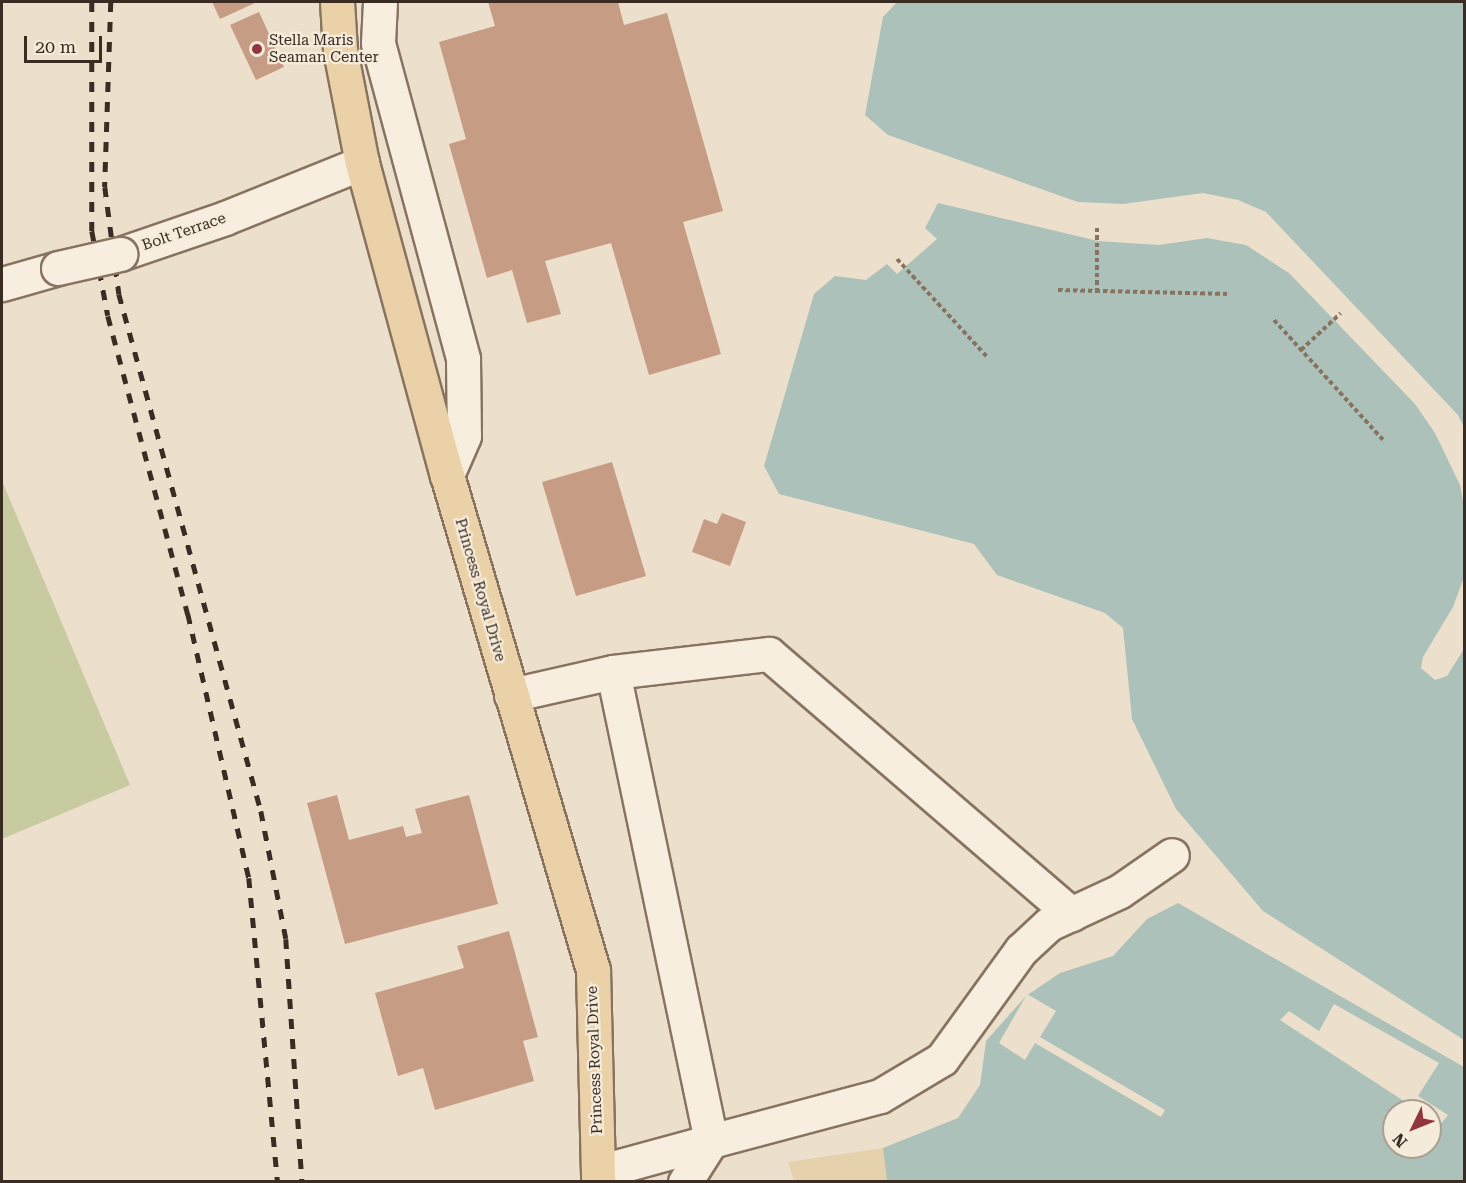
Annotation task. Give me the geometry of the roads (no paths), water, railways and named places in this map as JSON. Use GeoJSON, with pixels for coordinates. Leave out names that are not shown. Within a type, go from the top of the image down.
{"type":"FeatureCollection","features":[{"type":"Feature","properties":{"kind":"main road","name":"Princess Royal Drive"},"geometry":{"type":"LineString","coordinates":[[337,2],[340,50],[362,163],[447,475],[593,970],[598,1177]]}},
{"type":"Feature","properties":{"kind":"street"},"geometry":{"type":"LineString","coordinates":[[319,2],[340,50]]}},
{"type":"Feature","properties":{"kind":"street"},"geometry":{"type":"LineString","coordinates":[[380,2],[378,44],[463,359],[464,436],[447,475]]}},
{"type":"Feature","properties":{"kind":"street","name":"Bolt Terrace"},"geometry":{"type":"LineString","coordinates":[[2,284],[120,254],[225,218],[362,163]]}},
{"type":"Feature","properties":{"kind":"street"},"geometry":{"type":"LineString","coordinates":[[511,695],[613,672],[769,654],[1071,914]]}},
{"type":"Feature","properties":{"kind":"street"},"geometry":{"type":"LineString","coordinates":[[613,672],[711,1141],[685,1182]]}},
{"type":"Feature","properties":{"kind":"street"},"geometry":{"type":"LineString","coordinates":[[598,1177],[711,1141],[880,1096],[942,1059],[1021,950],[1049,924],[1120,891],[1172,855]]}},
{"type":"Feature","properties":{"kind":"water"},"geometry":{"type":"Polygon","coordinates":[[[897,2],[1464,2],[1464,427],[1458,415],[1266,212],[1238,200],[1203,193],[1123,204],[1078,202],[888,135],[865,115],[883,17],[897,2]]]}},
{"type":"Feature","properties":{"kind":"water"},"geometry":{"type":"Polygon","coordinates":[[[938,203],[1098,241],[1159,245],[1207,238],[1246,245],[1289,273],[1415,404],[1435,433],[1460,485],[1464,506],[1464,577],[1453,607],[1423,657],[1421,668],[1435,680],[1447,676],[1464,649],[1464,1040],[1263,911],[1176,809],[1132,719],[1123,628],[1105,613],[997,575],[974,544],[779,494],[764,466],[814,294],[835,276],[866,280],[887,264],[897,274],[937,239],[925,228],[938,203]]]}},
{"type":"Feature","properties":{"kind":"water"},"geometry":{"type":"Polygon","coordinates":[[[1178,903],[1464,1067],[1464,1181],[887,1181],[883,1148],[958,1118],[980,1085],[986,1041],[1026,996],[1060,973],[1113,956],[1147,919],[1178,903]]]}},
{"type":"Feature","properties":{"kind":"railway"},"geometry":{"type":"LineString","coordinates":[[92,2],[92,231],[108,316],[188,614],[249,878],[278,1182]]}},
{"type":"Feature","properties":{"kind":"railway"},"geometry":{"type":"LineString","coordinates":[[111,2],[105,187],[119,294],[261,811],[286,939],[302,1182]]}},
{"type":"Feature","properties":{"kind":"place","name":"Stella Maris Seaman Center"},"geometry":{"type":"Point","coordinates":[257,49]}}]}
